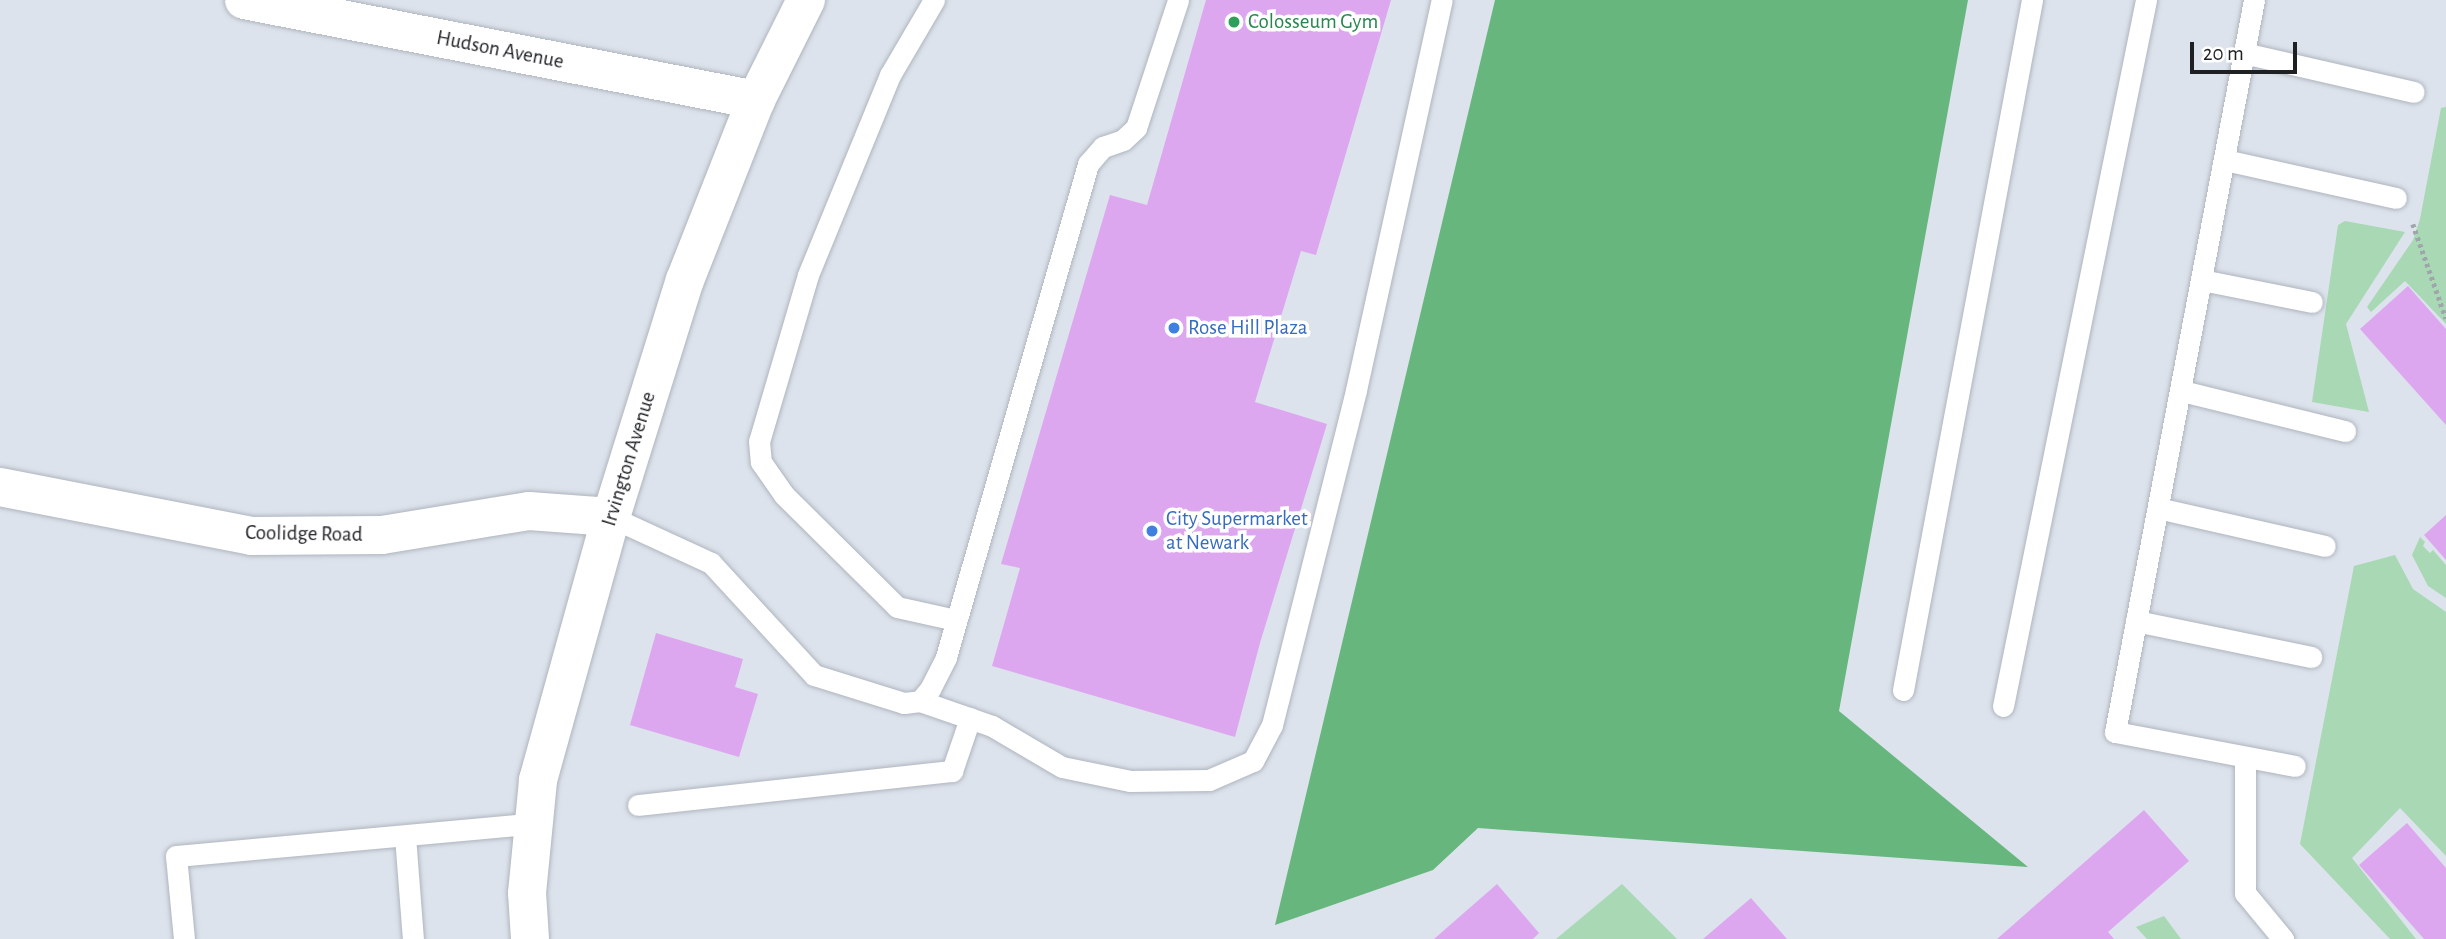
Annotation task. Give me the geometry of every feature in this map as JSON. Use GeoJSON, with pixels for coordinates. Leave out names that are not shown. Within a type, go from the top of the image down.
{"type":"FeatureCollection","features":[{"type":"Feature","properties":{"kind":"street","name":"Hudson Avenue"},"geometry":{"type":"LineString","coordinates":[[244,0],[300,5],[756,100]]}},
{"type":"Feature","properties":{"kind":"street","name":"Irvington Avenue"},"geometry":{"type":"LineString","coordinates":[[530,939],[527,893],[531,824],[549,730],[611,517],[685,279],[756,100],[806,0]]}},
{"type":"Feature","properties":{"kind":"street","name":"Coolidge Road"},"geometry":{"type":"LineString","coordinates":[[0,487],[251,536],[382,535],[529,511],[611,517]]}},
{"type":"Feature","properties":{"kind":"lane"},"geometry":{"type":"LineString","coordinates":[[934,0],[890,75],[808,275],[759,441],[761,462],[784,495],[897,607],[957,620]]}},
{"type":"Feature","properties":{"kind":"lane"},"geometry":{"type":"LineString","coordinates":[[920,701],[946,657],[1088,164],[1104,147],[1123,140],[1136,128],[1178,0]]}},
{"type":"Feature","properties":{"kind":"lane"},"geometry":{"type":"LineString","coordinates":[[611,517],[711,563],[814,675],[904,703],[920,701],[992,726],[1062,768],[1130,781],[1209,780],[1253,761],[1272,725],[1353,403],[1442,0]]}},
{"type":"Feature","properties":{"kind":"lane"},"geometry":{"type":"LineString","coordinates":[[1903,690],[2032,0]]}},
{"type":"Feature","properties":{"kind":"lane"},"geometry":{"type":"LineString","coordinates":[[2003,706],[2146,0]]}},
{"type":"Feature","properties":{"kind":"lane"},"geometry":{"type":"LineString","coordinates":[[2254,0],[2182,391],[2115,732],[2295,766]]}},
{"type":"Feature","properties":{"kind":"lane"},"geometry":{"type":"LineString","coordinates":[[2244,53],[2414,92]]}},
{"type":"Feature","properties":{"kind":"lane"},"geometry":{"type":"LineString","coordinates":[[2225,160],[2396,198]]}},
{"type":"Feature","properties":{"kind":"lane"},"geometry":{"type":"LineString","coordinates":[[2202,280],[2312,302]]}},
{"type":"Feature","properties":{"kind":"lane"},"geometry":{"type":"LineString","coordinates":[[2182,391],[2345,431]]}},
{"type":"Feature","properties":{"kind":"lane"},"geometry":{"type":"LineString","coordinates":[[2158,508],[2325,546]]}},
{"type":"Feature","properties":{"kind":"lane"},"geometry":{"type":"LineString","coordinates":[[2136,621],[2311,657]]}},
{"type":"Feature","properties":{"kind":"lane"},"geometry":{"type":"LineString","coordinates":[[638,804],[952,771],[970,718]]}},
{"type":"Feature","properties":{"kind":"lane"},"geometry":{"type":"LineString","coordinates":[[2245,757],[2245,893],[2283,939]]}},
{"type":"Feature","properties":{"kind":"lane"},"geometry":{"type":"LineString","coordinates":[[184,939],[176,856],[531,824]]}},
{"type":"Feature","properties":{"kind":"lane"},"geometry":{"type":"LineString","coordinates":[[405,836],[413,939]]}},
{"type":"Feature","properties":{"kind":"path"},"geometry":{"type":"LineString","coordinates":[[2413,224],[2446,318]]}},
{"type":"Feature","properties":{"kind":"green space"},"geometry":{"type":"Polygon","coordinates":[[[1495,0],[1968,0],[1839,711],[2028,867],[1478,828],[1433,870],[1275,925],[1495,0]]]}},
{"type":"Feature","properties":{"kind":"green space"},"geometry":{"type":"Polygon","coordinates":[[[2446,107],[2446,324],[2405,281],[2371,312],[2367,307],[2413,240],[2420,219],[2441,108],[2446,107]]]}},
{"type":"Feature","properties":{"kind":"green space"},"geometry":{"type":"Polygon","coordinates":[[[2345,221],[2405,232],[2346,324],[2369,412],[2312,402],[2338,225],[2345,221]]]}},
{"type":"Feature","properties":{"kind":"green space"},"geometry":{"type":"Polygon","coordinates":[[[2420,537],[2425,542],[2423,546],[2430,553],[2433,550],[2446,565],[2446,598],[2428,586],[2412,555],[2420,537]]]}},
{"type":"Feature","properties":{"kind":"green space"},"geometry":{"type":"Polygon","coordinates":[[[2395,555],[2413,589],[2446,612],[2446,856],[2400,808],[2352,858],[2416,939],[2390,939],[2300,844],[2354,566],[2395,555]]]}},
{"type":"Feature","properties":{"kind":"green space"},"geometry":{"type":"Polygon","coordinates":[[[1622,884],[1677,939],[1556,939],[1622,884]]]}},
{"type":"Feature","properties":{"kind":"green space"},"geometry":{"type":"Polygon","coordinates":[[[2164,916],[2181,939],[2147,939],[2136,927],[2164,916]]]}},
{"type":"Feature","properties":{"kind":"building","name":"Rose Hill Plaza"},"geometry":{"type":"Polygon","coordinates":[[[1206,0],[1391,0],[1316,255],[1301,251],[1255,402],[1327,424],[1260,643],[1235,737],[992,666],[1020,568],[1001,564],[1110,195],[1147,205],[1206,0]]]}},
{"type":"Feature","properties":{"kind":"building"},"geometry":{"type":"Polygon","coordinates":[[[2408,286],[2446,329],[2446,425],[2360,329],[2408,286]]]}},
{"type":"Feature","properties":{"kind":"building"},"geometry":{"type":"Polygon","coordinates":[[[2446,515],[2446,560],[2424,535],[2446,515]]]}},
{"type":"Feature","properties":{"kind":"building"},"geometry":{"type":"Polygon","coordinates":[[[656,633],[743,659],[735,687],[758,694],[739,757],[630,725],[656,633]]]}},
{"type":"Feature","properties":{"kind":"building"},"geometry":{"type":"Polygon","coordinates":[[[2144,810],[2189,861],[2108,932],[2114,939],[1997,939],[2144,810]]]}},
{"type":"Feature","properties":{"kind":"building"},"geometry":{"type":"Polygon","coordinates":[[[2407,823],[2446,868],[2446,939],[2424,939],[2359,865],[2407,823]]]}},
{"type":"Feature","properties":{"kind":"building"},"geometry":{"type":"Polygon","coordinates":[[[1497,884],[1539,933],[1533,939],[1434,939],[1497,884]]]}},
{"type":"Feature","properties":{"kind":"building"},"geometry":{"type":"Polygon","coordinates":[[[1751,898],[1787,939],[1703,939],[1751,898]]]}},
{"type":"Feature","properties":{"kind":"place","name":"Colosseum Gym"},"geometry":{"type":"Point","coordinates":[1234,22]}},
{"type":"Feature","properties":{"kind":"place","name":"Rose Hill Plaza"},"geometry":{"type":"Point","coordinates":[1174,328]}},
{"type":"Feature","properties":{"kind":"place","name":"City Supermarket at Newark"},"geometry":{"type":"Point","coordinates":[1152,531]}}]}
